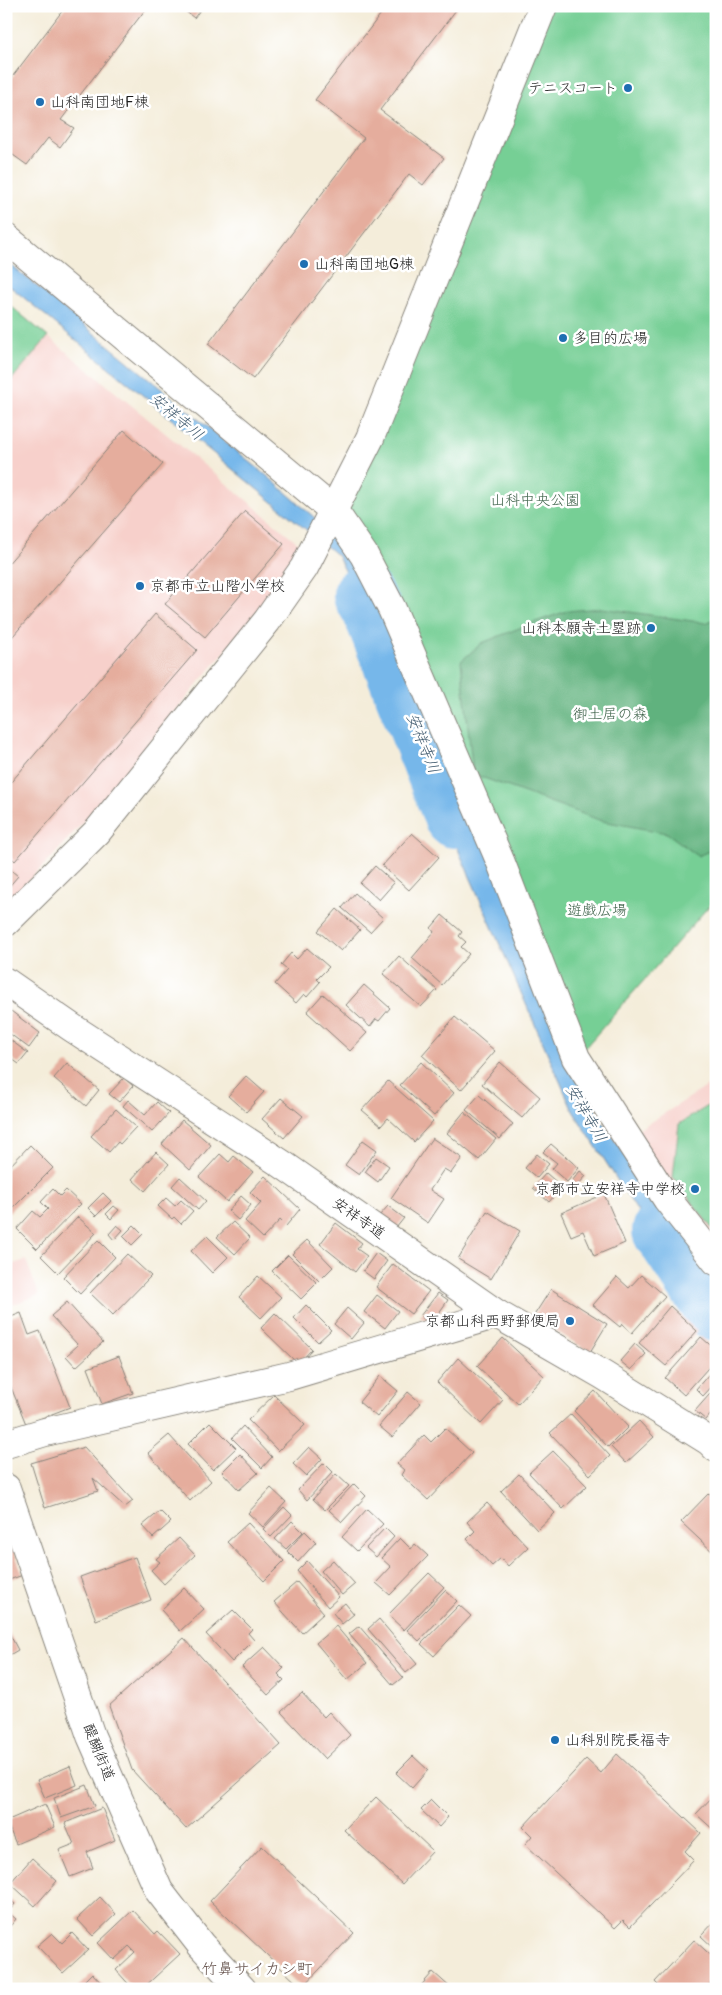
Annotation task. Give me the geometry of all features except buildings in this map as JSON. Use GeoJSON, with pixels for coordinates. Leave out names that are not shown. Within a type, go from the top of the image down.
{"type":"FeatureCollection","features":[{"type":"Feature","properties":{"kind":"street"},"geometry":{"type":"LineString","coordinates":[[6,922],[97,832],[267,621],[304,568],[370,438],[543,6]]}},
{"type":"Feature","properties":{"kind":"street"},"geometry":{"type":"LineString","coordinates":[[6,238],[334,511],[364,555],[392,609],[501,863],[576,1058],[667,1199],[716,1261]]}},
{"type":"Feature","properties":{"kind":"street","name":"安祥寺道"},"geometry":{"type":"LineString","coordinates":[[6,982],[71,1027],[282,1164],[497,1314],[603,1375],[709,1441],[716,1448]]}},
{"type":"Feature","properties":{"kind":"street"},"geometry":{"type":"LineString","coordinates":[[6,1444],[45,1432],[289,1376],[497,1314]]}},
{"type":"Feature","properties":{"kind":"street","name":"醍醐街道"},"geometry":{"type":"LineString","coordinates":[[6,1488],[91,1736],[155,1884],[201,1945],[242,1989]]}},
{"type":"Feature","properties":{"kind":"shaded area","name":"京都市立山階小学校"},"geometry":{"type":"Polygon","coordinates":[[[6,302],[302,546],[246,626],[97,806],[53,856],[6,903],[6,302]]]}},
{"type":"Feature","properties":{"kind":"shaded area","name":"京都市立安祥寺中学校"},"geometry":{"type":"Polygon","coordinates":[[[716,1081],[716,1244],[633,1133],[716,1081]]]}},
{"type":"Feature","properties":{"kind":"shaded area"},"geometry":{"type":"Polygon","coordinates":[[[6,1246],[13,1264],[26,1260],[39,1295],[6,1307],[6,1246]]]}},
{"type":"Feature","properties":{"kind":"green space","name":"山科中央公園"},"geometry":{"type":"Polygon","coordinates":[[[541,6],[716,6],[716,898],[576,1058],[334,511],[541,6]]]}},
{"type":"Feature","properties":{"kind":"green space"},"geometry":{"type":"Polygon","coordinates":[[[6,302],[48,337],[6,386],[6,302]]]}},
{"type":"Feature","properties":{"kind":"green space","name":"御土居の森"},"geometry":{"type":"Polygon","coordinates":[[[602,608],[706,623],[716,618],[716,848],[698,856],[667,833],[602,821],[473,774],[461,661],[482,643],[527,625],[567,611],[602,608]]]}},
{"type":"Feature","properties":{"kind":"green space"},"geometry":{"type":"Polygon","coordinates":[[[716,1101],[716,1234],[673,1177],[679,1124],[716,1101]]]}},
{"type":"Feature","properties":{"kind":"water"},"geometry":{"type":"Polygon","coordinates":[[[6,261],[272,480],[341,541],[396,629],[598,1116],[716,1288],[716,1310],[638,1212],[573,1111],[460,854],[438,794],[416,713],[337,555],[6,283],[6,261]]]}},
{"type":"Feature","properties":{"kind":"waterway","name":"安祥寺川"},"geometry":{"type":"LineString","coordinates":[[363,595],[371,608],[454,818]]}},
{"type":"Feature","properties":{"kind":"waterway","name":"安祥寺川"},"geometry":{"type":"LineString","coordinates":[[662,1231],[716,1312]]}},
{"type":"Feature","properties":{"kind":"place","name":"テニスコート"},"geometry":{"type":"Point","coordinates":[628,88]}},
{"type":"Feature","properties":{"kind":"place","name":"山科南団地F棟"},"geometry":{"type":"Point","coordinates":[40,102]}},
{"type":"Feature","properties":{"kind":"place","name":"山科南団地G棟"},"geometry":{"type":"Point","coordinates":[304,264]}},
{"type":"Feature","properties":{"kind":"place","name":"多目的広場"},"geometry":{"type":"Point","coordinates":[563,338]}},
{"type":"Feature","properties":{"kind":"place","name":"京都市立山階小学校"},"geometry":{"type":"Point","coordinates":[140,586]}},
{"type":"Feature","properties":{"kind":"place","name":"山科本願寺土塁跡"},"geometry":{"type":"Point","coordinates":[651,628]}},
{"type":"Feature","properties":{"kind":"place","name":"京都市立安祥寺中学校"},"geometry":{"type":"Point","coordinates":[695,1189]}},
{"type":"Feature","properties":{"kind":"place","name":"京都山科西野郵便局"},"geometry":{"type":"Point","coordinates":[570,1321]}},
{"type":"Feature","properties":{"kind":"place","name":"山科別院長福寺"},"geometry":{"type":"Point","coordinates":[555,1740]}},
{"type":"Feature","properties":{"kind":"district","name":"竹鼻サイカシ町"},"geometry":{"type":"Point","coordinates":[257,1968]}},
{"type":"Feature","properties":{"kind":"park label","name":"遊戯広場"},"geometry":{"type":"Point","coordinates":[597,910]}}]}
